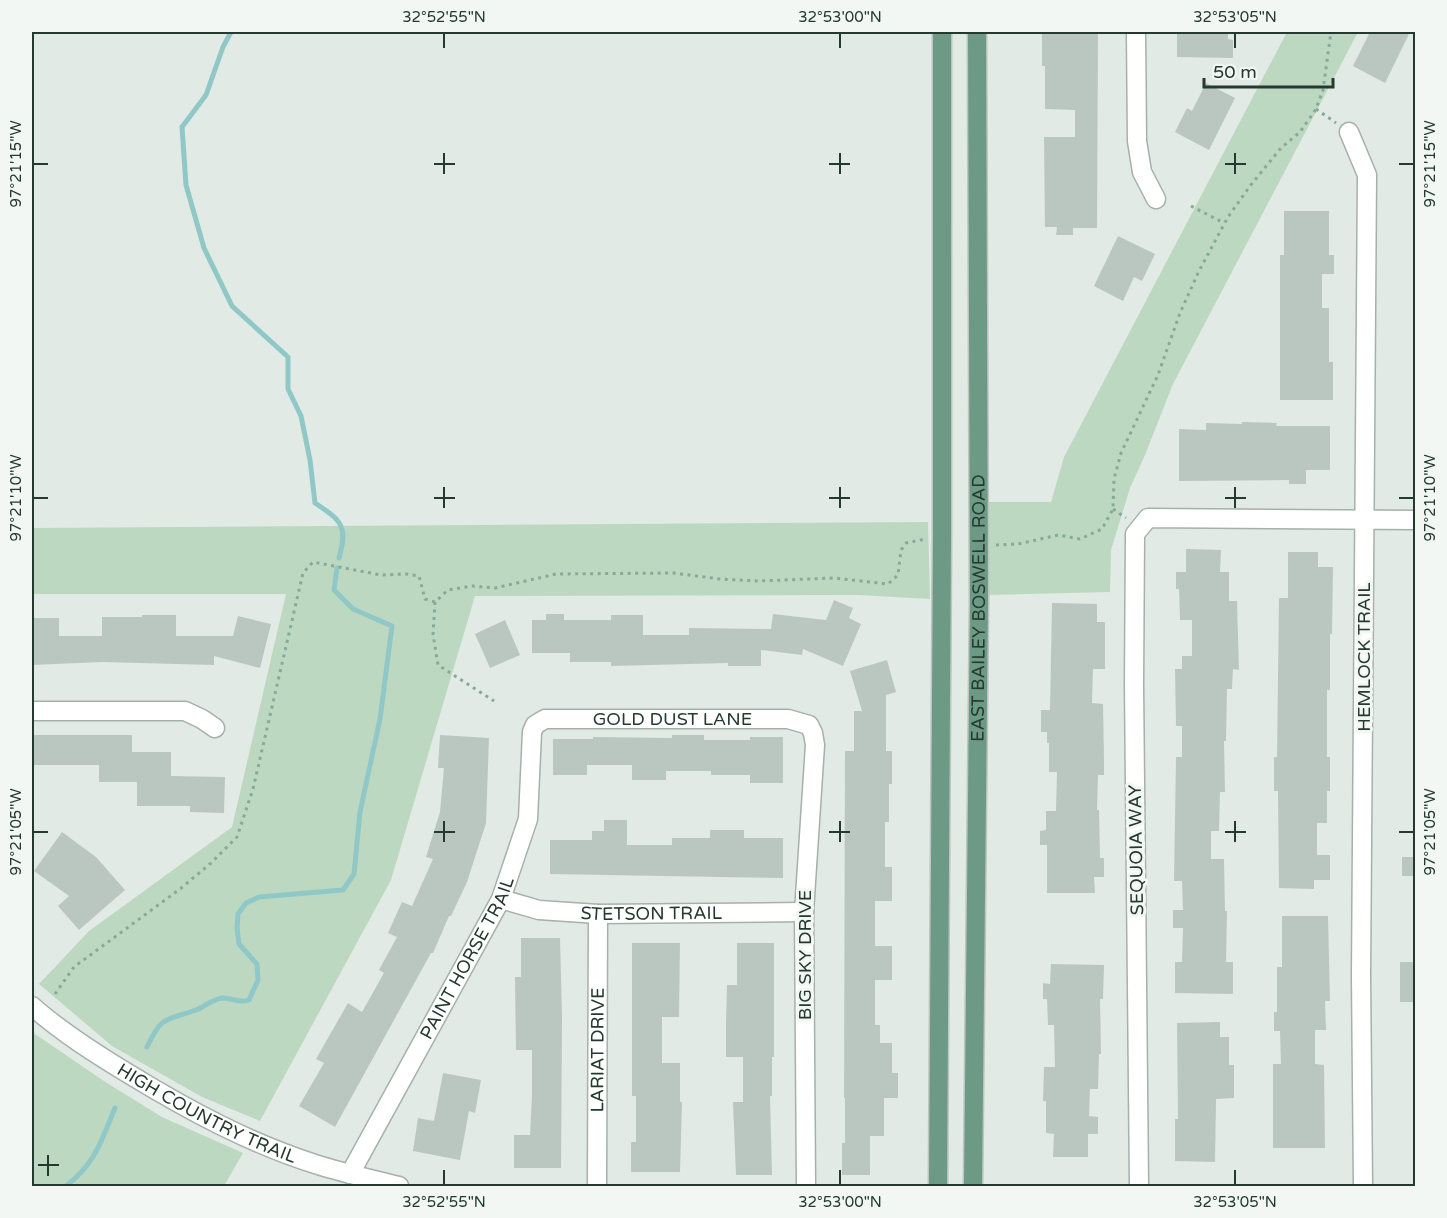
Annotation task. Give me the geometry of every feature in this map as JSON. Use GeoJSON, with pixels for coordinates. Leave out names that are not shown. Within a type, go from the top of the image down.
{"type":"FeatureCollection","features":[{"type":"Feature","properties":{"kind":"main road","name":"EAST BAILEY BOSWELL ROAD"},"geometry":{"type":"LineString","coordinates":[[938,1186],[942,32]]}},
{"type":"Feature","properties":{"kind":"main road","name":"EAST BAILEY BOSWELL ROAD"},"geometry":{"type":"LineString","coordinates":[[973,1186],[979,603],[977,32]]}},
{"type":"Feature","properties":{"kind":"street"},"geometry":{"type":"LineString","coordinates":[[1136,32],[1137,141],[1142,172],[1156,199]]}},
{"type":"Feature","properties":{"kind":"street","name":"HEMLOCK TRAIL"},"geometry":{"type":"LineString","coordinates":[[1349,132],[1367,175],[1361,977],[1363,1186]]}},
{"type":"Feature","properties":{"kind":"street","name":"SEQUOIA WAY"},"geometry":{"type":"LineString","coordinates":[[1139,1186],[1134,696],[1135,534],[1148,518],[1365,520]]}},
{"type":"Feature","properties":{"kind":"street"},"geometry":{"type":"LineString","coordinates":[[1365,520],[1416,520]]}},
{"type":"Feature","properties":{"kind":"street"},"geometry":{"type":"LineString","coordinates":[[32,711],[185,711],[215,728]]}},
{"type":"Feature","properties":{"kind":"street","name":"GOLD DUST LANE"},"geometry":{"type":"LineString","coordinates":[[535,724],[545,720],[788,720],[808,725]]}},
{"type":"Feature","properties":{"kind":"street","name":"PAINT HORSE TRAIL"},"geometry":{"type":"LineString","coordinates":[[350,1174],[501,900],[528,819],[532,732],[535,724]]}},
{"type":"Feature","properties":{"kind":"street","name":"BIG SKY DRIVE"},"geometry":{"type":"LineString","coordinates":[[806,1186],[804,912],[814,746],[813,733],[808,725]]}},
{"type":"Feature","properties":{"kind":"street","name":"STETSON TRAIL"},"geometry":{"type":"LineString","coordinates":[[501,900],[539,910],[598,914],[804,912]]}},
{"type":"Feature","properties":{"kind":"street","name":"LARIAT DRIVE"},"geometry":{"type":"LineString","coordinates":[[597,1186],[598,914]]}},
{"type":"Feature","properties":{"kind":"street","name":"HIGH COUNTRY TRAIL"},"geometry":{"type":"LineString","coordinates":[[32,1006],[79,1042],[182,1106],[283,1153],[350,1174],[399,1186]]}},
{"type":"Feature","properties":{"kind":"path"},"geometry":{"type":"LineString","coordinates":[[987,545],[1018,544],[1058,535],[1080,538],[1102,529],[1113,509],[1114,479],[1121,453],[1158,375],[1180,313],[1199,271],[1224,223],[1250,186],[1281,148],[1300,132],[1316,109],[1323,90],[1331,32]]}},
{"type":"Feature","properties":{"kind":"path"},"geometry":{"type":"LineString","coordinates":[[1316,109],[1349,132]]}},
{"type":"Feature","properties":{"kind":"path"},"geometry":{"type":"LineString","coordinates":[[1191,206],[1224,223]]}},
{"type":"Feature","properties":{"kind":"path"},"geometry":{"type":"LineString","coordinates":[[494,701],[438,665],[433,634],[435,602],[448,590],[472,586],[495,588],[556,574],[673,573],[759,581],[834,578],[888,584],[898,574],[901,550],[906,543],[930,539]]}},
{"type":"Feature","properties":{"kind":"path"},"geometry":{"type":"LineString","coordinates":[[55,994],[74,967],[180,889],[237,837],[252,789],[303,573],[314,562],[381,574],[419,576],[425,599],[435,602]]}},
{"type":"Feature","properties":{"kind":"green space"},"geometry":{"type":"Polygon","coordinates":[[[1287,32],[1358,32],[1173,384],[1130,488],[1111,550],[1110,592],[985,595],[987,502],[1051,502],[1064,457],[1287,32]]]}},
{"type":"Feature","properties":{"kind":"green space"},"geometry":{"type":"Polygon","coordinates":[[[928,522],[930,599],[859,595],[475,596],[391,880],[260,1121],[202,1097],[112,1046],[39,984],[89,931],[232,827],[286,594],[32,594],[32,528],[928,522]]]}},
{"type":"Feature","properties":{"kind":"green space"},"geometry":{"type":"Polygon","coordinates":[[[32,1032],[162,1117],[243,1153],[224,1186],[32,1186],[32,1032]]]}},
{"type":"Feature","properties":{"kind":"building"},"geometry":{"type":"Polygon","coordinates":[[[1042,32],[1098,33],[1097,228],[1073,228],[1073,235],[1056,235],[1057,227],[1045,227],[1044,137],[1075,137],[1075,110],[1045,109],[1042,32]]]}},
{"type":"Feature","properties":{"kind":"building"},"geometry":{"type":"Polygon","coordinates":[[[1177,32],[1228,32],[1228,39],[1233,40],[1233,58],[1177,57],[1177,32]]]}},
{"type":"Feature","properties":{"kind":"building"},"geometry":{"type":"Polygon","coordinates":[[[1370,32],[1410,32],[1385,83],[1353,66],[1370,32]]]}},
{"type":"Feature","properties":{"kind":"building"},"geometry":{"type":"Polygon","coordinates":[[[1206,83],[1235,98],[1209,150],[1175,132],[1187,108],[1192,111],[1206,83]]]}},
{"type":"Feature","properties":{"kind":"building"},"geometry":{"type":"Polygon","coordinates":[[[1284,211],[1329,211],[1329,255],[1334,255],[1334,274],[1322,274],[1322,308],[1329,308],[1329,362],[1333,362],[1333,400],[1280,400],[1280,255],[1284,255],[1284,211]]]}},
{"type":"Feature","properties":{"kind":"building"},"geometry":{"type":"Polygon","coordinates":[[[1118,236],[1155,254],[1142,281],[1134,277],[1123,301],[1094,286],[1118,236]]]}},
{"type":"Feature","properties":{"kind":"building"},"geometry":{"type":"Polygon","coordinates":[[[1242,422],[1277,423],[1276,426],[1330,426],[1330,470],[1306,470],[1306,484],[1289,484],[1289,480],[1179,481],[1179,429],[1206,430],[1206,423],[1242,424],[1242,422]]]}},
{"type":"Feature","properties":{"kind":"building"},"geometry":{"type":"Polygon","coordinates":[[[1186,549],[1221,550],[1220,572],[1229,572],[1229,601],[1237,601],[1239,670],[1233,669],[1232,689],[1227,689],[1226,741],[1224,741],[1225,792],[1220,792],[1219,831],[1211,831],[1211,859],[1224,859],[1225,911],[1227,911],[1226,962],[1233,962],[1233,994],[1175,993],[1175,962],[1182,962],[1183,928],[1173,928],[1173,910],[1183,910],[1182,881],[1174,881],[1176,757],[1182,757],[1182,726],[1176,726],[1175,669],[1182,669],[1182,656],[1192,656],[1192,620],[1180,620],[1176,572],[1186,572],[1186,549]]]}},
{"type":"Feature","properties":{"kind":"building"},"geometry":{"type":"Polygon","coordinates":[[[1288,552],[1318,552],[1318,567],[1333,567],[1330,690],[1327,690],[1327,757],[1330,757],[1330,791],[1327,791],[1327,823],[1317,823],[1317,855],[1330,855],[1330,880],[1314,880],[1314,889],[1279,888],[1278,791],[1274,791],[1274,757],[1277,757],[1279,598],[1288,598],[1288,552]]]}},
{"type":"Feature","properties":{"kind":"building"},"geometry":{"type":"Polygon","coordinates":[[[834,600],[853,608],[849,618],[861,624],[843,666],[803,649],[802,655],[761,650],[761,666],[728,666],[728,663],[611,666],[611,662],[570,662],[570,653],[532,653],[532,620],[546,620],[546,614],[564,614],[564,620],[611,620],[611,615],[643,615],[643,635],[689,635],[689,628],[771,629],[773,614],[826,620],[834,600]]]}},
{"type":"Feature","properties":{"kind":"building"},"geometry":{"type":"Polygon","coordinates":[[[1052,603],[1097,604],[1097,622],[1105,622],[1105,669],[1093,669],[1092,703],[1103,704],[1104,759],[1104,775],[1098,775],[1097,810],[1099,810],[1100,858],[1104,858],[1104,877],[1094,877],[1095,893],[1047,893],[1047,845],[1040,845],[1040,831],[1046,830],[1046,811],[1056,811],[1057,772],[1049,772],[1049,743],[1047,743],[1047,732],[1041,732],[1041,710],[1050,710],[1052,603]]]}},
{"type":"Feature","properties":{"kind":"building"},"geometry":{"type":"Polygon","coordinates":[[[142,615],[176,615],[176,636],[233,636],[238,616],[271,624],[260,668],[214,656],[214,665],[102,662],[32,665],[32,618],[59,618],[59,636],[102,636],[102,617],[142,617],[142,615]]]}},
{"type":"Feature","properties":{"kind":"building"},"geometry":{"type":"Polygon","coordinates":[[[505,620],[520,655],[490,668],[475,634],[505,620]]]}},
{"type":"Feature","properties":{"kind":"building"},"geometry":{"type":"Polygon","coordinates":[[[887,660],[896,692],[886,695],[886,751],[892,751],[892,784],[889,784],[889,822],[885,822],[885,867],[892,867],[892,901],[875,901],[875,946],[892,946],[892,980],[875,980],[875,1025],[880,1025],[880,1043],[892,1043],[892,1073],[898,1073],[898,1098],[884,1098],[884,1136],[870,1136],[870,1175],[842,1175],[842,1143],[845,1143],[845,751],[854,751],[854,711],[862,711],[850,671],[887,660]]]}},
{"type":"Feature","properties":{"kind":"building"},"geometry":{"type":"Polygon","coordinates":[[[32,735],[132,735],[132,752],[171,752],[171,776],[225,777],[224,813],[190,812],[190,806],[137,806],[137,782],[99,782],[99,765],[32,765],[32,735]]]}},
{"type":"Feature","properties":{"kind":"building"},"geometry":{"type":"Polygon","coordinates":[[[440,735],[489,738],[486,823],[467,882],[433,953],[335,1127],[299,1106],[324,1063],[316,1059],[348,1003],[362,1012],[384,973],[379,970],[397,937],[388,933],[402,902],[412,906],[433,859],[426,857],[440,812],[444,768],[438,768],[440,735]]]}},
{"type":"Feature","properties":{"kind":"building"},"geometry":{"type":"Polygon","coordinates":[[[672,735],[704,735],[704,740],[783,737],[783,783],[750,783],[750,775],[711,775],[711,771],[666,771],[666,780],[632,780],[632,765],[587,765],[587,775],[553,775],[553,739],[672,738],[672,735]]]}},
{"type":"Feature","properties":{"kind":"building"},"geometry":{"type":"Polygon","coordinates":[[[604,820],[627,820],[627,845],[672,845],[672,838],[710,838],[710,830],[744,830],[744,838],[783,838],[783,878],[550,874],[550,840],[592,840],[592,831],[604,831],[604,820]]]}},
{"type":"Feature","properties":{"kind":"building"},"geometry":{"type":"Polygon","coordinates":[[[62,832],[96,857],[125,890],[79,930],[58,906],[69,896],[34,871],[62,832]]]}},
{"type":"Feature","properties":{"kind":"building"},"geometry":{"type":"Polygon","coordinates":[[[1402,857],[1416,857],[1416,876],[1402,876],[1402,857]]]}},
{"type":"Feature","properties":{"kind":"building"},"geometry":{"type":"Polygon","coordinates":[[[1282,916],[1328,916],[1330,1001],[1325,1001],[1326,1030],[1315,1030],[1315,1064],[1324,1065],[1325,1148],[1273,1148],[1273,1064],[1281,1064],[1280,1031],[1274,1031],[1274,1012],[1277,1012],[1277,967],[1282,967],[1282,916]]]}},
{"type":"Feature","properties":{"kind":"building"},"geometry":{"type":"Polygon","coordinates":[[[521,938],[560,938],[561,1168],[514,1168],[514,1135],[530,1135],[532,1095],[532,1050],[516,1050],[515,977],[521,977],[521,938]]]}},
{"type":"Feature","properties":{"kind":"building"},"geometry":{"type":"Polygon","coordinates":[[[632,943],[680,943],[679,1017],[662,1017],[662,1063],[680,1063],[680,1102],[682,1102],[680,1172],[631,1172],[631,1142],[636,1142],[636,1096],[632,1096],[632,943]]]}},
{"type":"Feature","properties":{"kind":"building"},"geometry":{"type":"Polygon","coordinates":[[[737,943],[774,943],[774,1057],[772,1057],[772,1096],[770,1096],[772,1175],[736,1175],[733,1102],[743,1102],[743,1057],[726,1057],[726,1023],[727,985],[737,985],[737,943]]]}},
{"type":"Feature","properties":{"kind":"building"},"geometry":{"type":"Polygon","coordinates":[[[1400,962],[1416,962],[1416,1002],[1400,1002],[1400,962]]]}},
{"type":"Feature","properties":{"kind":"building"},"geometry":{"type":"Polygon","coordinates":[[[1051,964],[1104,965],[1103,999],[1100,999],[1101,1054],[1099,1054],[1098,1089],[1090,1089],[1089,1116],[1098,1117],[1098,1134],[1088,1134],[1088,1157],[1053,1157],[1054,1134],[1046,1133],[1046,1101],[1043,1101],[1044,1067],[1055,1067],[1054,1025],[1048,1025],[1047,999],[1043,999],[1043,983],[1050,984],[1051,964]]]}},
{"type":"Feature","properties":{"kind":"building"},"geometry":{"type":"Polygon","coordinates":[[[1220,1022],[1220,1037],[1229,1037],[1229,1065],[1234,1065],[1234,1098],[1216,1099],[1215,1162],[1175,1161],[1175,1119],[1178,1119],[1177,1023],[1220,1022]]]}},
{"type":"Feature","properties":{"kind":"building"},"geometry":{"type":"Polygon","coordinates":[[[443,1073],[481,1080],[475,1113],[469,1111],[460,1160],[413,1151],[418,1118],[434,1121],[443,1073]]]}},
{"type":"Feature","properties":{"kind":"waterway"},"geometry":{"type":"LineString","coordinates":[[231,32],[223,47],[206,95],[182,127],[186,185],[204,248],[232,306],[288,357],[288,389],[301,416],[310,460],[315,503],[340,525],[343,538],[339,558]]}},
{"type":"Feature","properties":{"kind":"waterway"},"geometry":{"type":"LineString","coordinates":[[147,1047],[161,1024],[171,1018],[219,999],[249,1000],[258,980],[257,964],[239,944],[237,928],[238,914],[246,903],[259,897],[343,890],[354,874],[360,812],[380,719],[392,626],[353,609],[334,590],[337,568]]}},
{"type":"Feature","properties":{"kind":"waterway"},"geometry":{"type":"LineString","coordinates":[[66,1186],[91,1160],[115,1108]]}}]}
